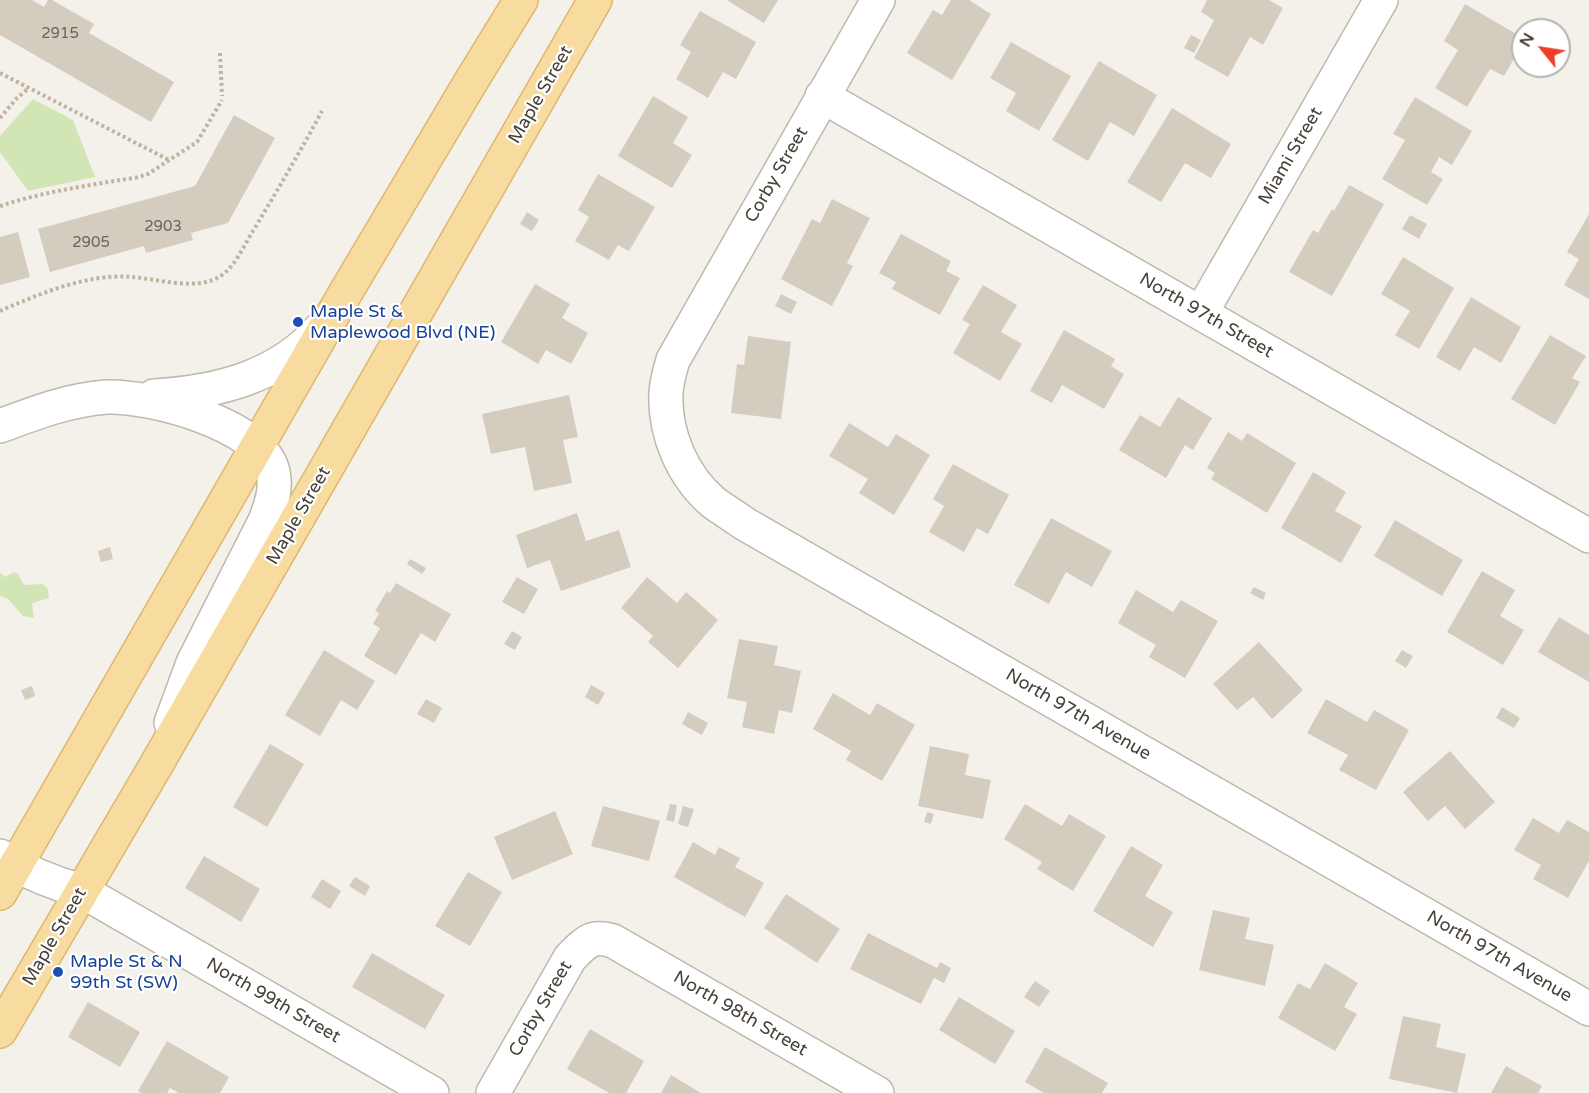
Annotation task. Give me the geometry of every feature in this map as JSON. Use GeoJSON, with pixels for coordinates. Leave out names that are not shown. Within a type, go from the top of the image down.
{"type":"FeatureCollection","features":[{"type":"Feature","properties":{"kind":"main road"},"geometry":{"type":"LineString","coordinates":[[5,871],[257,447],[447,120],[521,0]]}},
{"type":"Feature","properties":{"kind":"main road","name":"Maple Street"},"geometry":{"type":"LineString","coordinates":[[0,1031],[155,767],[595,0]]}},
{"type":"Feature","properties":{"kind":"street","name":"Corby Street"},"geometry":{"type":"LineString","coordinates":[[677,351],[878,0]]}},
{"type":"Feature","properties":{"kind":"street","name":"Miami Street"},"geometry":{"type":"LineString","coordinates":[[1201,312],[1381,0]]}},
{"type":"Feature","properties":{"kind":"street","name":"North 97th Street"},"geometry":{"type":"LineString","coordinates":[[822,96],[1201,312],[1586,526]]}},
{"type":"Feature","properties":{"kind":"street"},"geometry":{"type":"LineString","coordinates":[[7,425],[74,402],[101,398],[186,394],[247,378],[271,368],[303,346],[323,325],[343,297]]}},
{"type":"Feature","properties":{"kind":"street","name":"North 97th Avenue"},"geometry":{"type":"LineString","coordinates":[[677,351],[666,391],[667,418],[676,451],[692,479],[714,502],[755,530],[1589,1009]]}},
{"type":"Feature","properties":{"kind":"street"},"geometry":{"type":"LineString","coordinates":[[131,397],[218,422],[239,433],[257,447],[268,461],[273,472],[274,486],[270,508],[253,547],[193,663],[155,767]]}},
{"type":"Feature","properties":{"kind":"street","name":"North 99th Street"},"geometry":{"type":"LineString","coordinates":[[5,871],[82,891],[432,1093]]}},
{"type":"Feature","properties":{"kind":"street","name":"Corby Street"},"geometry":{"type":"LineString","coordinates":[[493,1093],[570,958],[586,942],[601,937]]}},
{"type":"Feature","properties":{"kind":"street","name":"North 98th Street"},"geometry":{"type":"LineString","coordinates":[[601,937],[613,941],[877,1093]]}},
{"type":"Feature","properties":{"kind":"path"},"geometry":{"type":"LineString","coordinates":[[0,206],[71,187],[139,177],[148,174],[197,142],[222,98],[220,53]]}},
{"type":"Feature","properties":{"kind":"path"},"geometry":{"type":"LineString","coordinates":[[0,73],[170,160]]}},
{"type":"Feature","properties":{"kind":"path"},"geometry":{"type":"LineString","coordinates":[[0,118],[29,88]]}},
{"type":"Feature","properties":{"kind":"path"},"geometry":{"type":"LineString","coordinates":[[0,311],[30,298],[99,278],[132,277],[191,283],[208,282],[221,276],[235,260],[292,167],[322,111]]}},
{"type":"Feature","properties":{"kind":"green space"},"geometry":{"type":"Polygon","coordinates":[[[33,99],[73,120],[95,177],[28,191],[0,152],[0,136],[33,99]]]}},
{"type":"Feature","properties":{"kind":"green space"},"geometry":{"type":"Polygon","coordinates":[[[14,572],[24,585],[43,584],[48,589],[49,598],[32,603],[34,618],[23,616],[8,599],[0,596],[0,573],[5,577],[14,572]]]}},
{"type":"Feature","properties":{"kind":"building"},"geometry":{"type":"Polygon","coordinates":[[[0,0],[32,0],[44,7],[48,0],[52,0],[94,24],[89,33],[174,82],[151,122],[0,35],[0,0]]]}},
{"type":"Feature","properties":{"kind":"building"},"geometry":{"type":"Polygon","coordinates":[[[729,0],[778,0],[764,23],[729,0]]]}},
{"type":"Feature","properties":{"kind":"building"},"geometry":{"type":"Polygon","coordinates":[[[951,0],[969,0],[991,14],[952,80],[907,53],[933,10],[942,15],[951,0]]]}},
{"type":"Feature","properties":{"kind":"building"},"geometry":{"type":"Polygon","coordinates":[[[1207,0],[1269,0],[1283,8],[1263,45],[1250,37],[1228,77],[1194,58],[1214,20],[1201,12],[1207,0]]]}},
{"type":"Feature","properties":{"kind":"building"},"geometry":{"type":"Polygon","coordinates":[[[1465,4],[1511,31],[1511,64],[1504,76],[1490,69],[1467,107],[1435,88],[1458,50],[1444,41],[1465,4]]]}},
{"type":"Feature","properties":{"kind":"building"},"geometry":{"type":"Polygon","coordinates":[[[700,11],[756,42],[736,79],[723,72],[708,98],[676,79],[691,52],[680,45],[700,11]]]}},
{"type":"Feature","properties":{"kind":"building"},"geometry":{"type":"Polygon","coordinates":[[[1191,35],[1201,40],[1194,53],[1184,48],[1191,35]]]}},
{"type":"Feature","properties":{"kind":"building"},"geometry":{"type":"Polygon","coordinates":[[[1011,42],[1071,76],[1039,131],[1006,111],[1016,93],[990,78],[1011,42]]]}},
{"type":"Feature","properties":{"kind":"building"},"geometry":{"type":"Polygon","coordinates":[[[1099,61],[1157,95],[1134,136],[1110,122],[1088,161],[1052,140],[1099,61]]]}},
{"type":"Feature","properties":{"kind":"building"},"geometry":{"type":"Polygon","coordinates":[[[653,96],[688,117],[673,143],[692,155],[672,188],[618,156],[653,96]]]}},
{"type":"Feature","properties":{"kind":"building"},"geometry":{"type":"Polygon","coordinates":[[[1415,97],[1472,131],[1452,165],[1439,157],[1431,172],[1443,179],[1427,205],[1382,179],[1405,140],[1393,134],[1415,97]]]}},
{"type":"Feature","properties":{"kind":"building"},"geometry":{"type":"Polygon","coordinates":[[[1172,108],[1231,144],[1211,178],[1185,163],[1161,202],[1127,182],[1172,108]]]}},
{"type":"Feature","properties":{"kind":"building"},"geometry":{"type":"Polygon","coordinates":[[[234,115],[275,138],[228,223],[191,233],[193,240],[146,253],[144,246],[50,272],[38,229],[195,186],[234,115]]]}},
{"type":"Feature","properties":{"kind":"building"},"geometry":{"type":"Polygon","coordinates":[[[598,174],[655,207],[629,251],[618,245],[609,260],[575,241],[589,217],[578,210],[598,174]]]}},
{"type":"Feature","properties":{"kind":"building"},"geometry":{"type":"Polygon","coordinates":[[[1349,185],[1384,204],[1332,296],[1289,272],[1313,230],[1318,233],[1349,185]]]}},
{"type":"Feature","properties":{"kind":"building"},"geometry":{"type":"Polygon","coordinates":[[[832,199],[870,218],[847,263],[853,266],[832,306],[781,279],[812,219],[820,223],[832,199]]]}},
{"type":"Feature","properties":{"kind":"building"},"geometry":{"type":"Polygon","coordinates":[[[527,212],[539,220],[532,231],[520,224],[527,212]]]}},
{"type":"Feature","properties":{"kind":"building"},"geometry":{"type":"Polygon","coordinates":[[[1589,214],[1589,299],[1564,285],[1579,259],[1567,252],[1589,214]]]}},
{"type":"Feature","properties":{"kind":"building"},"geometry":{"type":"Polygon","coordinates":[[[1410,215],[1427,224],[1419,239],[1402,229],[1410,215]]]}},
{"type":"Feature","properties":{"kind":"building"},"geometry":{"type":"Polygon","coordinates":[[[18,232],[30,277],[0,285],[0,237],[18,232]]]}},
{"type":"Feature","properties":{"kind":"building"},"geometry":{"type":"Polygon","coordinates":[[[901,234],[951,261],[946,271],[960,278],[940,315],[892,289],[896,282],[879,273],[901,234]]]}},
{"type":"Feature","properties":{"kind":"building"},"geometry":{"type":"Polygon","coordinates":[[[1403,257],[1454,288],[1419,349],[1395,335],[1410,311],[1381,294],[1403,257]]]}},
{"type":"Feature","properties":{"kind":"building"},"geometry":{"type":"Polygon","coordinates":[[[535,284],[570,304],[562,318],[588,333],[571,364],[546,350],[538,364],[501,342],[535,284]]]}},
{"type":"Feature","properties":{"kind":"building"},"geometry":{"type":"Polygon","coordinates":[[[983,285],[1017,305],[1001,332],[1022,344],[1000,381],[953,353],[970,324],[962,320],[983,285]]]}},
{"type":"Feature","properties":{"kind":"building"},"geometry":{"type":"Polygon","coordinates":[[[781,294],[797,302],[791,314],[775,306],[781,294]]]}},
{"type":"Feature","properties":{"kind":"building"},"geometry":{"type":"Polygon","coordinates":[[[1471,297],[1521,327],[1501,363],[1474,347],[1460,371],[1436,357],[1471,297]]]}},
{"type":"Feature","properties":{"kind":"building"},"geometry":{"type":"Polygon","coordinates":[[[1064,330],[1115,359],[1111,366],[1124,374],[1104,409],[1062,385],[1052,403],[1030,391],[1064,330]]]}},
{"type":"Feature","properties":{"kind":"building"},"geometry":{"type":"Polygon","coordinates":[[[1550,335],[1586,356],[1572,378],[1580,382],[1555,425],[1511,399],[1550,335]]]}},
{"type":"Feature","properties":{"kind":"building"},"geometry":{"type":"Polygon","coordinates":[[[748,336],[791,342],[781,419],[731,413],[737,364],[744,365],[748,336]]]}},
{"type":"Feature","properties":{"kind":"building"},"geometry":{"type":"Polygon","coordinates":[[[569,395],[578,437],[563,440],[572,483],[534,491],[525,447],[491,454],[482,414],[569,395]]]}},
{"type":"Feature","properties":{"kind":"building"},"geometry":{"type":"Polygon","coordinates":[[[1178,397],[1212,418],[1193,450],[1185,445],[1166,478],[1119,450],[1140,415],[1160,427],[1178,397]]]}},
{"type":"Feature","properties":{"kind":"building"},"geometry":{"type":"Polygon","coordinates":[[[849,423],[888,447],[896,434],[930,455],[894,515],[859,493],[868,479],[829,456],[849,423]]]}},
{"type":"Feature","properties":{"kind":"building"},"geometry":{"type":"Polygon","coordinates":[[[1228,432],[1242,441],[1247,433],[1296,463],[1267,513],[1211,479],[1215,473],[1207,468],[1228,432]]]}},
{"type":"Feature","properties":{"kind":"building"},"geometry":{"type":"Polygon","coordinates":[[[953,464],[1009,495],[988,534],[977,528],[964,552],[929,532],[944,506],[933,499],[953,464]]]}},
{"type":"Feature","properties":{"kind":"building"},"geometry":{"type":"Polygon","coordinates":[[[1313,472],[1346,492],[1335,511],[1362,526],[1341,563],[1281,528],[1313,472]]]}},
{"type":"Feature","properties":{"kind":"building"},"geometry":{"type":"Polygon","coordinates":[[[577,513],[586,541],[619,530],[631,567],[561,591],[550,560],[527,568],[516,535],[577,513]]]}},
{"type":"Feature","properties":{"kind":"building"},"geometry":{"type":"Polygon","coordinates":[[[1051,518],[1112,551],[1092,587],[1066,572],[1049,604],[1014,585],[1051,518]]]}},
{"type":"Feature","properties":{"kind":"building"},"geometry":{"type":"Polygon","coordinates":[[[1395,520],[1463,560],[1442,596],[1374,556],[1395,520]]]}},
{"type":"Feature","properties":{"kind":"building"},"geometry":{"type":"Polygon","coordinates":[[[110,547],[113,559],[101,562],[98,551],[110,547]]]}},
{"type":"Feature","properties":{"kind":"building"},"geometry":{"type":"Polygon","coordinates":[[[410,559],[426,568],[422,574],[407,564],[410,559]]]}},
{"type":"Feature","properties":{"kind":"building"},"geometry":{"type":"Polygon","coordinates":[[[1482,571],[1515,590],[1500,616],[1524,630],[1503,665],[1447,632],[1482,571]]]}},
{"type":"Feature","properties":{"kind":"building"},"geometry":{"type":"Polygon","coordinates":[[[517,577],[538,589],[524,614],[502,602],[517,577]]]}},
{"type":"Feature","properties":{"kind":"building"},"geometry":{"type":"Polygon","coordinates":[[[647,577],[677,603],[686,592],[718,620],[678,668],[648,642],[653,636],[621,608],[647,577]]]}},
{"type":"Feature","properties":{"kind":"building"},"geometry":{"type":"Polygon","coordinates":[[[396,583],[451,614],[435,642],[421,633],[396,675],[364,656],[380,628],[373,624],[379,613],[375,611],[387,591],[390,593],[396,583]]]}},
{"type":"Feature","properties":{"kind":"building"},"geometry":{"type":"Polygon","coordinates":[[[1254,587],[1266,593],[1263,600],[1250,593],[1254,587]]]}},
{"type":"Feature","properties":{"kind":"building"},"geometry":{"type":"Polygon","coordinates":[[[1136,590],[1173,612],[1181,600],[1218,621],[1185,678],[1149,657],[1156,645],[1118,623],[1136,590]]]}},
{"type":"Feature","properties":{"kind":"building"},"geometry":{"type":"Polygon","coordinates":[[[1559,617],[1589,635],[1589,682],[1538,652],[1559,617]]]}},
{"type":"Feature","properties":{"kind":"building"},"geometry":{"type":"Polygon","coordinates":[[[512,631],[522,637],[515,650],[504,644],[512,631]]]}},
{"type":"Feature","properties":{"kind":"building"},"geometry":{"type":"Polygon","coordinates":[[[739,639],[778,646],[774,665],[801,671],[792,713],[779,710],[774,734],[742,727],[747,702],[727,698],[739,639]]]}},
{"type":"Feature","properties":{"kind":"building"},"geometry":{"type":"Polygon","coordinates":[[[1259,642],[1303,690],[1272,719],[1253,697],[1237,710],[1213,684],[1259,642]]]}},
{"type":"Feature","properties":{"kind":"building"},"geometry":{"type":"Polygon","coordinates":[[[324,650],[375,681],[357,710],[341,700],[320,736],[285,715],[324,650]]]}},
{"type":"Feature","properties":{"kind":"building"},"geometry":{"type":"Polygon","coordinates":[[[1402,650],[1413,656],[1406,668],[1395,661],[1402,650]]]}},
{"type":"Feature","properties":{"kind":"building"},"geometry":{"type":"Polygon","coordinates":[[[591,685],[605,693],[598,705],[585,697],[591,685]]]}},
{"type":"Feature","properties":{"kind":"building"},"geometry":{"type":"Polygon","coordinates":[[[32,686],[35,696],[25,700],[21,690],[32,686]]]}},
{"type":"Feature","properties":{"kind":"building"},"geometry":{"type":"Polygon","coordinates":[[[833,693],[870,715],[877,703],[915,725],[882,781],[846,760],[851,751],[813,729],[833,693]]]}},
{"type":"Feature","properties":{"kind":"building"},"geometry":{"type":"Polygon","coordinates":[[[426,699],[442,708],[434,723],[417,714],[426,699]]]}},
{"type":"Feature","properties":{"kind":"building"},"geometry":{"type":"Polygon","coordinates":[[[1326,699],[1367,722],[1374,710],[1409,730],[1376,790],[1339,770],[1348,755],[1307,733],[1326,699]]]}},
{"type":"Feature","properties":{"kind":"building"},"geometry":{"type":"Polygon","coordinates":[[[1502,707],[1520,718],[1514,728],[1496,718],[1502,707]]]}},
{"type":"Feature","properties":{"kind":"building"},"geometry":{"type":"Polygon","coordinates":[[[688,712],[708,723],[702,735],[682,724],[688,712]]]}},
{"type":"Feature","properties":{"kind":"building"},"geometry":{"type":"Polygon","coordinates":[[[270,744],[304,764],[267,827],[233,807],[270,744]]]}},
{"type":"Feature","properties":{"kind":"building"},"geometry":{"type":"Polygon","coordinates":[[[930,746],[969,754],[965,775],[991,780],[983,819],[918,806],[930,746]]]}},
{"type":"Feature","properties":{"kind":"building"},"geometry":{"type":"Polygon","coordinates":[[[1450,751],[1495,802],[1465,829],[1445,806],[1428,821],[1403,792],[1450,751]]]}},
{"type":"Feature","properties":{"kind":"building"},"geometry":{"type":"Polygon","coordinates":[[[670,804],[677,805],[674,822],[666,820],[670,804]]]}},
{"type":"Feature","properties":{"kind":"building"},"geometry":{"type":"Polygon","coordinates":[[[1025,804],[1062,826],[1069,814],[1106,836],[1073,891],[1037,869],[1042,862],[1004,839],[1025,804]]]}},
{"type":"Feature","properties":{"kind":"building"},"geometry":{"type":"Polygon","coordinates":[[[603,806],[660,821],[649,861],[591,846],[603,806]]]}},
{"type":"Feature","properties":{"kind":"building"},"geometry":{"type":"Polygon","coordinates":[[[683,806],[694,809],[688,827],[678,824],[683,806]]]}},
{"type":"Feature","properties":{"kind":"building"},"geometry":{"type":"Polygon","coordinates":[[[555,811],[573,854],[512,880],[494,837],[555,811]]]}},
{"type":"Feature","properties":{"kind":"building"},"geometry":{"type":"Polygon","coordinates":[[[927,812],[934,814],[931,824],[924,822],[927,812]]]}},
{"type":"Feature","properties":{"kind":"building"},"geometry":{"type":"Polygon","coordinates":[[[1533,818],[1559,833],[1567,820],[1589,832],[1589,861],[1568,898],[1533,879],[1541,865],[1514,850],[1533,818]]]}},
{"type":"Feature","properties":{"kind":"building"},"geometry":{"type":"Polygon","coordinates":[[[693,842],[715,855],[719,847],[740,858],[735,867],[764,883],[745,917],[674,877],[693,842]]]}},
{"type":"Feature","properties":{"kind":"building"},"geometry":{"type":"Polygon","coordinates":[[[1131,846],[1163,865],[1145,896],[1173,912],[1153,947],[1093,911],[1131,846]]]}},
{"type":"Feature","properties":{"kind":"building"},"geometry":{"type":"Polygon","coordinates":[[[204,856],[260,889],[241,922],[185,888],[204,856]]]}},
{"type":"Feature","properties":{"kind":"building"},"geometry":{"type":"Polygon","coordinates":[[[468,872],[502,892],[470,946],[435,926],[468,872]]]}},
{"type":"Feature","properties":{"kind":"building"},"geometry":{"type":"Polygon","coordinates":[[[355,877],[370,886],[365,896],[349,886],[355,877]]]}},
{"type":"Feature","properties":{"kind":"building"},"geometry":{"type":"Polygon","coordinates":[[[322,879],[341,891],[330,909],[311,897],[322,879]]]}},
{"type":"Feature","properties":{"kind":"building"},"geometry":{"type":"Polygon","coordinates":[[[786,894],[840,929],[817,963],[764,928],[786,894]]]}},
{"type":"Feature","properties":{"kind":"building"},"geometry":{"type":"Polygon","coordinates":[[[1213,910],[1250,918],[1245,939],[1274,945],[1265,986],[1199,970],[1213,910]]]}},
{"type":"Feature","properties":{"kind":"building"},"geometry":{"type":"Polygon","coordinates":[[[868,933],[937,968],[940,962],[951,968],[944,983],[934,978],[921,1004],[850,969],[868,933]]]}},
{"type":"Feature","properties":{"kind":"building"},"geometry":{"type":"Polygon","coordinates":[[[372,953],[445,995],[425,1029],[352,987],[372,953]]]}},
{"type":"Feature","properties":{"kind":"building"},"geometry":{"type":"Polygon","coordinates":[[[1325,963],[1358,983],[1344,1007],[1357,1014],[1335,1051],[1278,1018],[1298,983],[1310,989],[1325,963]]]}},
{"type":"Feature","properties":{"kind":"building"},"geometry":{"type":"Polygon","coordinates":[[[1035,981],[1050,991],[1039,1007],[1024,997],[1035,981]]]}},
{"type":"Feature","properties":{"kind":"building"},"geometry":{"type":"Polygon","coordinates":[[[959,997],[1015,1031],[995,1064],[939,1030],[959,997]]]}},
{"type":"Feature","properties":{"kind":"building"},"geometry":{"type":"Polygon","coordinates":[[[88,1002],[140,1032],[120,1067],[68,1037],[88,1002]]]}},
{"type":"Feature","properties":{"kind":"building"},"geometry":{"type":"Polygon","coordinates":[[[1403,1016],[1441,1024],[1436,1047],[1466,1054],[1457,1093],[1389,1079],[1403,1016]]]}},
{"type":"Feature","properties":{"kind":"building"},"geometry":{"type":"Polygon","coordinates":[[[590,1029],[644,1061],[626,1093],[609,1093],[567,1069],[590,1029]]]}},
{"type":"Feature","properties":{"kind":"building"},"geometry":{"type":"Polygon","coordinates":[[[167,1041],[229,1077],[220,1093],[179,1093],[170,1088],[167,1093],[138,1091],[167,1041]]]}},
{"type":"Feature","properties":{"kind":"building"},"geometry":{"type":"Polygon","coordinates":[[[1045,1047],[1108,1083],[1102,1093],[1044,1093],[1025,1082],[1045,1047]]]}},
{"type":"Feature","properties":{"kind":"building"},"geometry":{"type":"Polygon","coordinates":[[[1506,1066],[1542,1086],[1538,1093],[1491,1093],[1506,1066]]]}},
{"type":"Feature","properties":{"kind":"building"},"geometry":{"type":"Polygon","coordinates":[[[671,1075],[701,1093],[661,1093],[671,1075]]]}},
{"type":"Feature","properties":{"kind":"place","name":"Maple St & Maplewood Blvd (NE)"},"geometry":{"type":"Point","coordinates":[298,322]}},
{"type":"Feature","properties":{"kind":"place","name":"Maple St & N 99th St (SW)"},"geometry":{"type":"Point","coordinates":[58,972]}}]}
